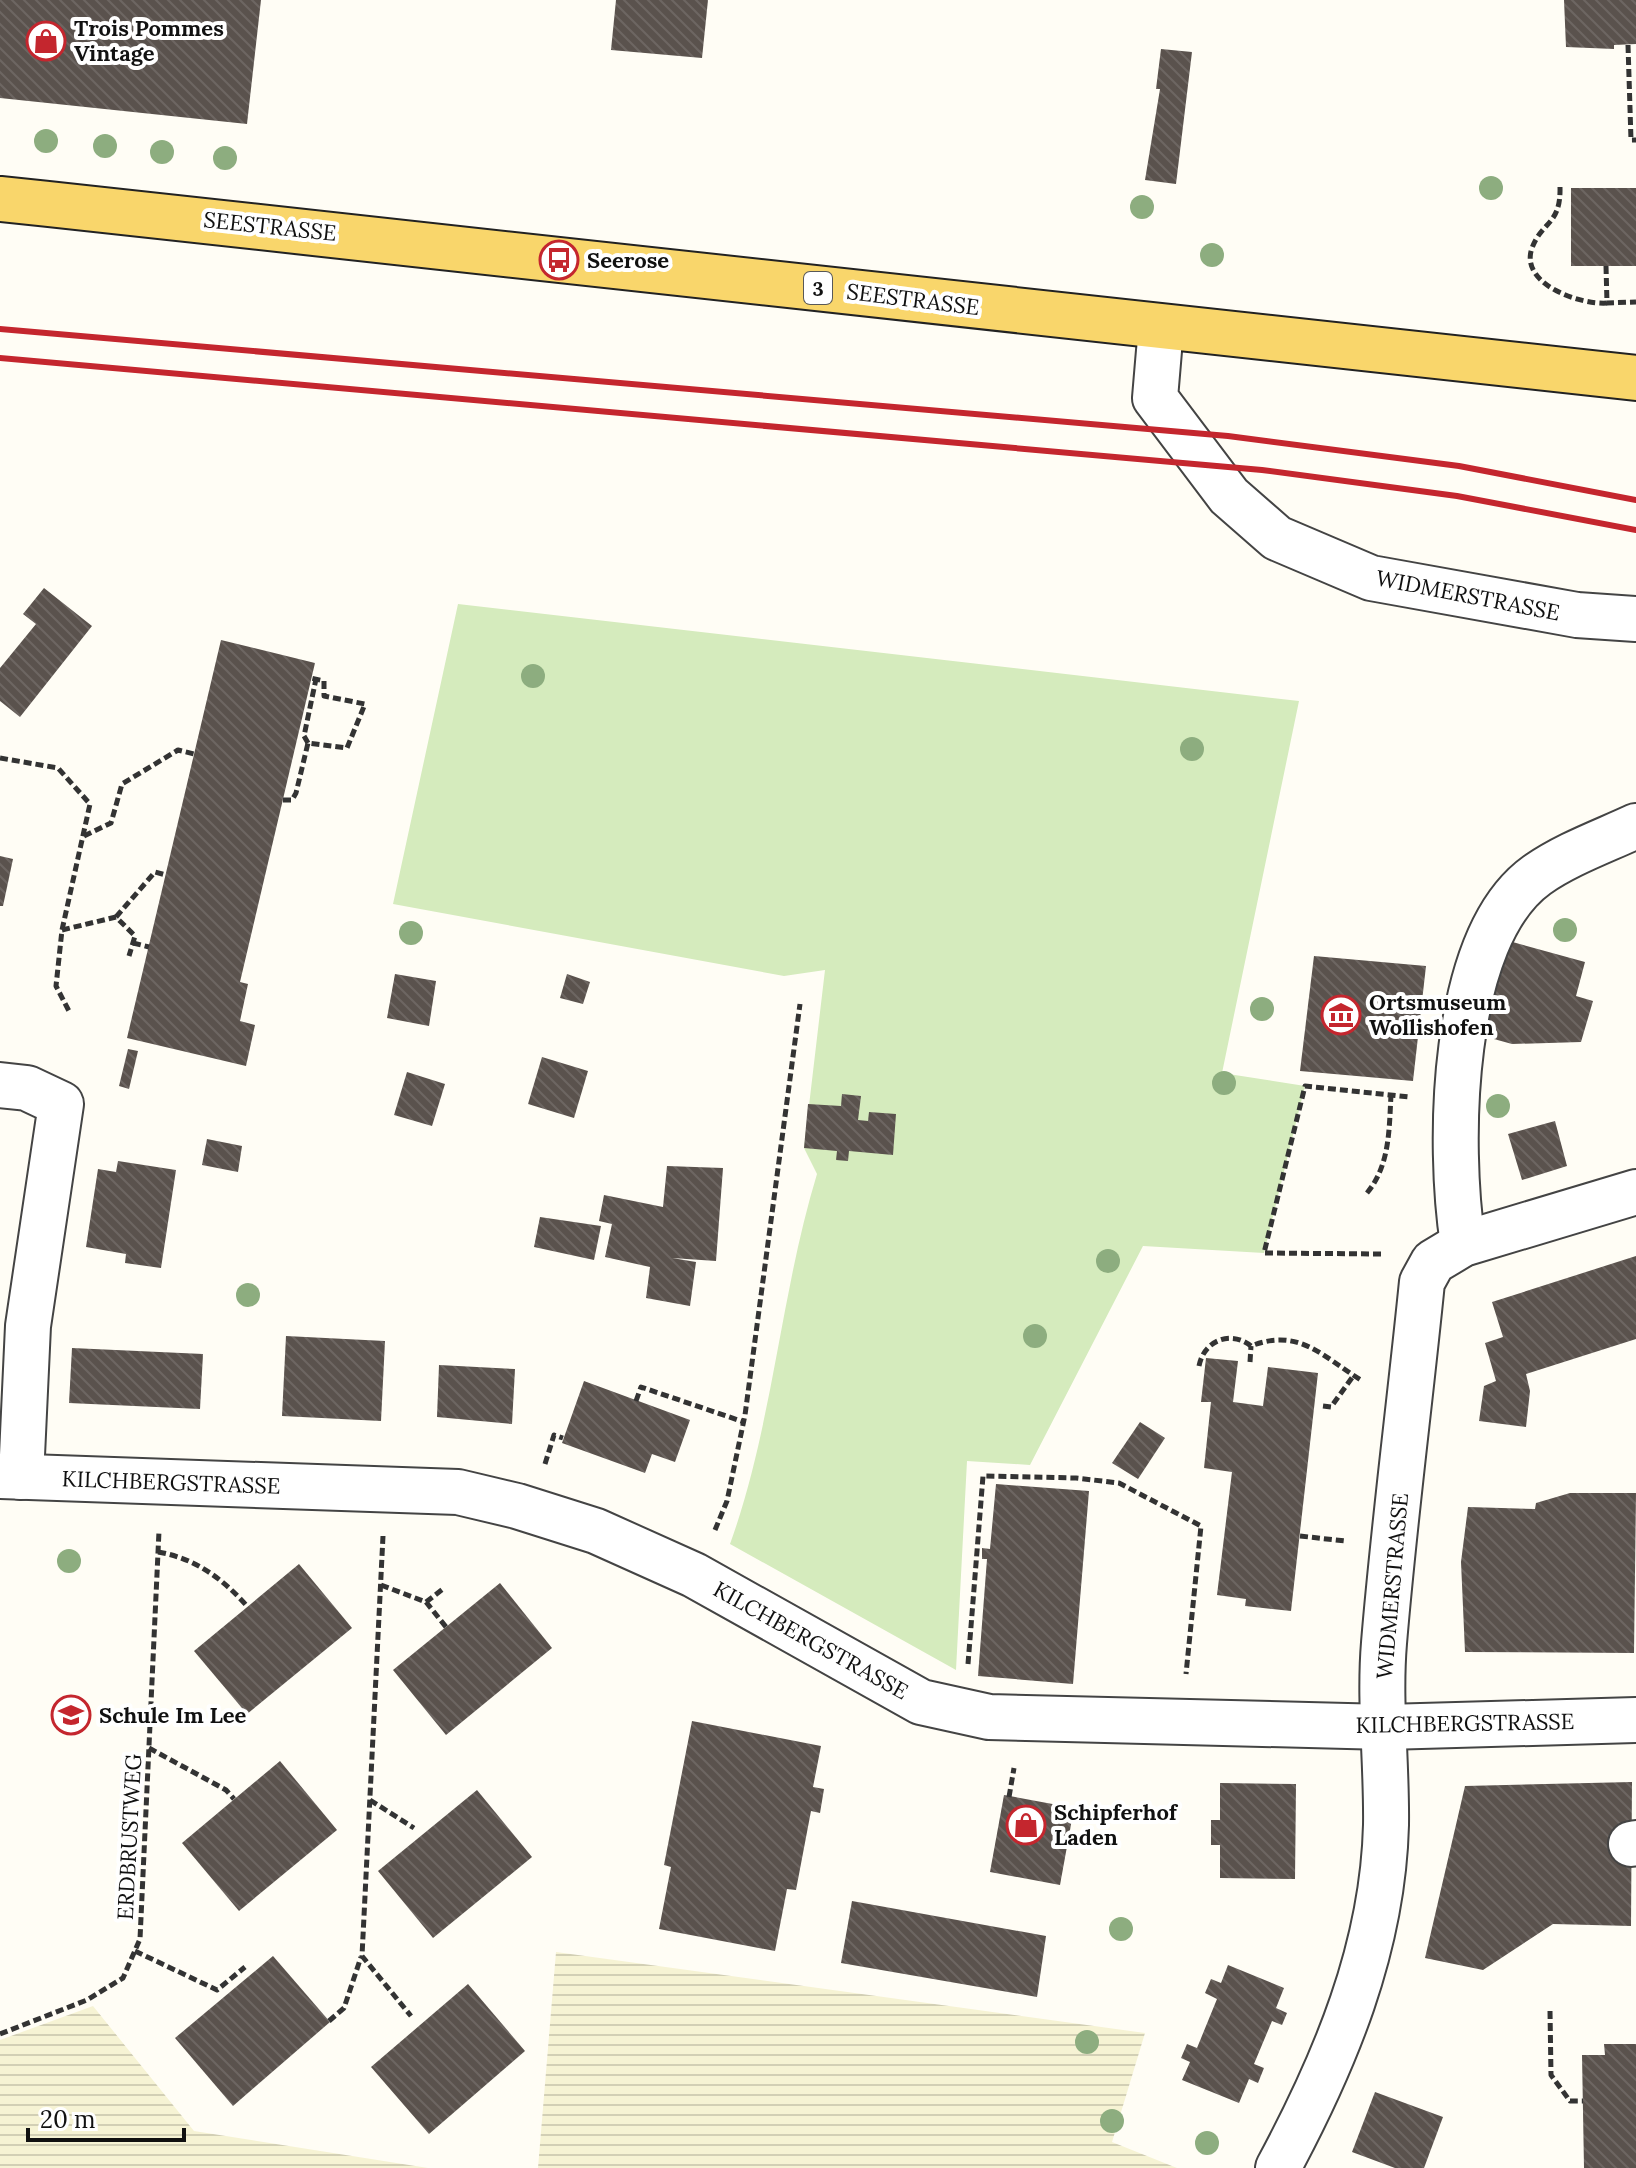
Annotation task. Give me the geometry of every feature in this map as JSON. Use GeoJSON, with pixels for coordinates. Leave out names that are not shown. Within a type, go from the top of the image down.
{"type":"FeatureCollection","features":[{"type":"Feature","properties":{"kind":"main road","name":"SEESTRASSE"},"geometry":{"type":"LineString","coordinates":[[0,199],[381,237],[1636,378]]}},
{"type":"Feature","properties":{"kind":"street","name":"WIDMERSTRASSE"},"geometry":{"type":"LineString","coordinates":[[1161,327],[1155,398],[1229,496],[1277,538],[1371,578],[1577,615],[1636,619]]}},
{"type":"Feature","properties":{"kind":"street"},"geometry":{"type":"LineString","coordinates":[[1463,1244],[1457,1188],[1459,1062],[1472,984],[1489,937],[1506,909],[1536,876],[1636,826]]}},
{"type":"Feature","properties":{"kind":"street"},"geometry":{"type":"LineString","coordinates":[[0,1085],[27,1088],[61,1104],[28,1326],[10,1476]]}},
{"type":"Feature","properties":{"kind":"street","name":"WIDMERSTRASSE"},"geometry":{"type":"LineString","coordinates":[[1278,2168],[1320,2090],[1353,2005],[1371,1937],[1386,1827],[1384,1646],[1422,1282],[1433,1262],[1463,1244],[1636,1192]]}},
{"type":"Feature","properties":{"kind":"street","name":"KILCHBERGSTRASSE"},"geometry":{"type":"LineString","coordinates":[[10,1476],[458,1492],[517,1506],[596,1531],[694,1575],[921,1702],[989,1717],[1386,1727],[1636,1720]]}},
{"type":"Feature","properties":{"kind":"path"},"geometry":{"type":"LineString","coordinates":[[1628,45],[1631,140],[1636,140]]}},
{"type":"Feature","properties":{"kind":"path"},"geometry":{"type":"LineString","coordinates":[[1560,187],[1561,204],[1554,219],[1532,246],[1530,258],[1535,272],[1551,289],[1589,304],[1636,302]]}},
{"type":"Feature","properties":{"kind":"path"},"geometry":{"type":"LineString","coordinates":[[1606,266],[1607,303]]}},
{"type":"Feature","properties":{"kind":"path"},"geometry":{"type":"LineString","coordinates":[[283,800],[292,800],[296,793],[308,743],[304,736],[314,678],[324,681],[324,696],[365,704],[347,748],[308,743]]}},
{"type":"Feature","properties":{"kind":"path"},"geometry":{"type":"LineString","coordinates":[[83,837],[111,823],[122,784],[178,750],[194,754]]}},
{"type":"Feature","properties":{"kind":"path"},"geometry":{"type":"LineString","coordinates":[[0,758],[58,768],[90,804],[62,930],[56,986],[70,1013]]}},
{"type":"Feature","properties":{"kind":"path"},"geometry":{"type":"LineString","coordinates":[[62,930],[116,917],[155,872],[166,875]]}},
{"type":"Feature","properties":{"kind":"path"},"geometry":{"type":"LineString","coordinates":[[116,917],[135,936],[129,956]]}},
{"type":"Feature","properties":{"kind":"path"},"geometry":{"type":"LineString","coordinates":[[133,943],[149,947]]}},
{"type":"Feature","properties":{"kind":"path"},"geometry":{"type":"LineString","coordinates":[[694,1575],[727,1501],[744,1422],[800,1004]]}},
{"type":"Feature","properties":{"kind":"path"},"geometry":{"type":"LineString","coordinates":[[1383,1255],[1264,1253],[1305,1086],[1459,1102]]}},
{"type":"Feature","properties":{"kind":"path"},"geometry":{"type":"LineString","coordinates":[[1367,1193],[1379,1179],[1388,1145],[1391,1095]]}},
{"type":"Feature","properties":{"kind":"path"},"geometry":{"type":"LineString","coordinates":[[1199,1366],[1211,1344],[1226,1337],[1243,1339],[1251,1346]]}},
{"type":"Feature","properties":{"kind":"path"},"geometry":{"type":"LineString","coordinates":[[1251,1346],[1266,1340],[1303,1342],[1326,1354],[1372,1387]]}},
{"type":"Feature","properties":{"kind":"path"},"geometry":{"type":"LineString","coordinates":[[1250,1362],[1251,1346]]}},
{"type":"Feature","properties":{"kind":"path"},"geometry":{"type":"LineString","coordinates":[[1323,1406],[1331,1407],[1354,1375]]}},
{"type":"Feature","properties":{"kind":"path"},"geometry":{"type":"LineString","coordinates":[[636,1401],[641,1387],[744,1422]]}},
{"type":"Feature","properties":{"kind":"path"},"geometry":{"type":"LineString","coordinates":[[541,1476],[554,1435],[563,1438]]}},
{"type":"Feature","properties":{"kind":"path"},"geometry":{"type":"LineString","coordinates":[[966,1681],[983,1476],[1076,1478],[1119,1483],[1201,1526],[1185,1687]]}},
{"type":"Feature","properties":{"kind":"path"},"geometry":{"type":"LineString","coordinates":[[329,2021],[344,2008],[362,1956],[384,1523]]}},
{"type":"Feature","properties":{"kind":"path","name":"ERDBRUSTWEG"},"geometry":{"type":"LineString","coordinates":[[0,2034],[87,2000],[123,1978],[140,1939],[159,1524]]}},
{"type":"Feature","properties":{"kind":"path"},"geometry":{"type":"LineString","coordinates":[[1300,1536],[1356,1542]]}},
{"type":"Feature","properties":{"kind":"path"},"geometry":{"type":"LineString","coordinates":[[158,1552],[176,1555],[220,1577],[247,1606]]}},
{"type":"Feature","properties":{"kind":"path"},"geometry":{"type":"LineString","coordinates":[[381,1585],[426,1602],[446,1627]]}},
{"type":"Feature","properties":{"kind":"path"},"geometry":{"type":"LineString","coordinates":[[426,1602],[443,1589]]}},
{"type":"Feature","properties":{"kind":"path"},"geometry":{"type":"LineString","coordinates":[[149,1748],[226,1790],[234,1799]]}},
{"type":"Feature","properties":{"kind":"path"},"geometry":{"type":"LineString","coordinates":[[1009,1797],[1015,1760]]}},
{"type":"Feature","properties":{"kind":"path"},"geometry":{"type":"LineString","coordinates":[[369,1800],[414,1828]]}},
{"type":"Feature","properties":{"kind":"path"},"geometry":{"type":"LineString","coordinates":[[135,1951],[217,1990],[245,1967]]}},
{"type":"Feature","properties":{"kind":"path"},"geometry":{"type":"LineString","coordinates":[[362,1956],[411,2016]]}},
{"type":"Feature","properties":{"kind":"path"},"geometry":{"type":"LineString","coordinates":[[1550,2011],[1551,2075],[1570,2101],[1583,2101]]}},
{"type":"Feature","properties":{"kind":"shaded area"},"geometry":{"type":"Polygon","coordinates":[[[556,1952],[1145,2033],[1112,2142],[1177,2168],[538,2168],[556,1952]]]}},
{"type":"Feature","properties":{"kind":"shaded area"},"geometry":{"type":"Polygon","coordinates":[[[93,2006],[194,2131],[428,2168],[0,2168],[0,2040],[93,2006]]]}},
{"type":"Feature","properties":{"kind":"green space"},"geometry":{"type":"Polygon","coordinates":[[[458,604],[1299,701],[1222,1073],[1305,1086],[1264,1253],[1143,1246],[1030,1465],[967,1461],[956,1670],[730,1544],[757,1453],[794,1266],[817,1174],[804,1148],[825,970],[784,976],[393,904],[458,604]]]}},
{"type":"Feature","properties":{"kind":"building"},"geometry":{"type":"Polygon","coordinates":[[[0,0],[261,0],[247,124],[0,98],[0,0]]]}},
{"type":"Feature","properties":{"kind":"building"},"geometry":{"type":"Polygon","coordinates":[[[616,0],[708,0],[702,58],[611,50],[616,0]]]}},
{"type":"Feature","properties":{"kind":"building"},"geometry":{"type":"Polygon","coordinates":[[[1564,0],[1636,0],[1636,44],[1614,45],[1614,49],[1566,47],[1564,0]]]}},
{"type":"Feature","properties":{"kind":"building"},"geometry":{"type":"Polygon","coordinates":[[[1161,49],[1192,52],[1176,184],[1145,180],[1160,89],[1156,89],[1161,49]]]}},
{"type":"Feature","properties":{"kind":"building"},"geometry":{"type":"Polygon","coordinates":[[[1571,188],[1636,188],[1636,266],[1571,266],[1571,188]]]}},
{"type":"Feature","properties":{"kind":"building"},"geometry":{"type":"Polygon","coordinates":[[[44,588],[92,626],[20,717],[0,701],[0,668],[36,624],[23,614],[44,588]]]}},
{"type":"Feature","properties":{"kind":"building"},"geometry":{"type":"Polygon","coordinates":[[[221,640],[315,663],[240,982],[248,984],[240,1021],[255,1025],[246,1066],[127,1038],[221,640]]]}},
{"type":"Feature","properties":{"kind":"building"},"geometry":{"type":"Polygon","coordinates":[[[0,856],[13,859],[3,906],[0,906],[0,856]]]}},
{"type":"Feature","properties":{"kind":"building"},"geometry":{"type":"Polygon","coordinates":[[[1509,941],[1585,962],[1576,996],[1593,1001],[1581,1042],[1512,1044],[1483,1036],[1509,941]]]}},
{"type":"Feature","properties":{"kind":"building"},"geometry":{"type":"Polygon","coordinates":[[[1314,956],[1426,966],[1413,1081],[1300,1071],[1314,956]]]}},
{"type":"Feature","properties":{"kind":"building"},"geometry":{"type":"Polygon","coordinates":[[[395,974],[436,981],[429,1026],[387,1018],[395,974]]]}},
{"type":"Feature","properties":{"kind":"building"},"geometry":{"type":"Polygon","coordinates":[[[567,974],[590,982],[583,1004],[560,998],[567,974]]]}},
{"type":"Feature","properties":{"kind":"building"},"geometry":{"type":"Polygon","coordinates":[[[128,1049],[138,1051],[129,1089],[119,1086],[128,1049]]]}},
{"type":"Feature","properties":{"kind":"building"},"geometry":{"type":"Polygon","coordinates":[[[542,1057],[588,1071],[574,1118],[528,1104],[542,1057]]]}},
{"type":"Feature","properties":{"kind":"building"},"geometry":{"type":"Polygon","coordinates":[[[407,1072],[445,1084],[432,1126],[394,1115],[407,1072]]]}},
{"type":"Feature","properties":{"kind":"building"},"geometry":{"type":"Polygon","coordinates":[[[842,1094],[861,1096],[858,1120],[868,1121],[869,1112],[896,1114],[893,1155],[849,1151],[848,1161],[836,1160],[837,1151],[804,1148],[808,1104],[841,1106],[842,1094]]]}},
{"type":"Feature","properties":{"kind":"building"},"geometry":{"type":"Polygon","coordinates":[[[1555,1121],[1567,1166],[1522,1180],[1508,1134],[1555,1121]]]}},
{"type":"Feature","properties":{"kind":"building"},"geometry":{"type":"Polygon","coordinates":[[[207,1139],[242,1146],[238,1172],[202,1165],[207,1139]]]}},
{"type":"Feature","properties":{"kind":"building"},"geometry":{"type":"Polygon","coordinates":[[[118,1161],[176,1170],[161,1268],[125,1263],[126,1254],[86,1247],[98,1169],[116,1172],[118,1161]]]}},
{"type":"Feature","properties":{"kind":"building"},"geometry":{"type":"Polygon","coordinates":[[[667,1166],[723,1168],[716,1261],[672,1258],[696,1262],[690,1306],[646,1298],[650,1267],[605,1257],[612,1224],[599,1221],[604,1195],[663,1207],[667,1166]]]}},
{"type":"Feature","properties":{"kind":"building"},"geometry":{"type":"Polygon","coordinates":[[[540,1217],[601,1226],[594,1260],[534,1247],[540,1217]]]}},
{"type":"Feature","properties":{"kind":"building"},"geometry":{"type":"Polygon","coordinates":[[[1636,1256],[1636,1339],[1526,1374],[1530,1391],[1526,1427],[1479,1421],[1484,1386],[1496,1381],[1485,1343],[1503,1337],[1492,1302],[1636,1256]]]}},
{"type":"Feature","properties":{"kind":"building"},"geometry":{"type":"Polygon","coordinates":[[[286,1336],[385,1341],[381,1421],[282,1416],[286,1336]]]}},
{"type":"Feature","properties":{"kind":"building"},"geometry":{"type":"Polygon","coordinates":[[[72,1348],[203,1354],[200,1409],[69,1403],[72,1348]]]}},
{"type":"Feature","properties":{"kind":"building"},"geometry":{"type":"Polygon","coordinates":[[[1206,1358],[1238,1361],[1233,1402],[1263,1406],[1268,1367],[1318,1373],[1291,1611],[1245,1606],[1246,1599],[1217,1595],[1232,1472],[1204,1468],[1211,1402],[1201,1402],[1206,1358]]]}},
{"type":"Feature","properties":{"kind":"building"},"geometry":{"type":"Polygon","coordinates":[[[439,1365],[515,1369],[512,1424],[437,1417],[439,1365]]]}},
{"type":"Feature","properties":{"kind":"building"},"geometry":{"type":"Polygon","coordinates":[[[584,1381],[690,1420],[675,1462],[652,1454],[645,1473],[562,1443],[584,1381]]]}},
{"type":"Feature","properties":{"kind":"building"},"geometry":{"type":"Polygon","coordinates":[[[1140,1422],[1165,1438],[1138,1479],[1112,1463],[1140,1422]]]}},
{"type":"Feature","properties":{"kind":"building"},"geometry":{"type":"Polygon","coordinates":[[[996,1484],[1089,1491],[1073,1684],[978,1676],[987,1559],[982,1559],[982,1548],[990,1549],[996,1484]]]}},
{"type":"Feature","properties":{"kind":"building"},"geometry":{"type":"Polygon","coordinates":[[[1570,1493],[1636,1493],[1634,1653],[1465,1652],[1461,1562],[1468,1507],[1535,1509],[1536,1503],[1570,1493]]]}},
{"type":"Feature","properties":{"kind":"building"},"geometry":{"type":"Polygon","coordinates":[[[299,1564],[352,1628],[247,1714],[194,1651],[299,1564]]]}},
{"type":"Feature","properties":{"kind":"building"},"geometry":{"type":"Polygon","coordinates":[[[500,1583],[552,1648],[446,1735],[393,1670],[500,1583]]]}},
{"type":"Feature","properties":{"kind":"building"},"geometry":{"type":"Polygon","coordinates":[[[692,1721],[821,1746],[813,1787],[824,1789],[820,1813],[811,1811],[796,1890],[787,1889],[775,1951],[659,1929],[671,1867],[664,1865],[692,1721]]]}},
{"type":"Feature","properties":{"kind":"building"},"geometry":{"type":"Polygon","coordinates":[[[280,1761],[337,1830],[239,1911],[182,1843],[280,1761]]]}},
{"type":"Feature","properties":{"kind":"building"},"geometry":{"type":"Polygon","coordinates":[[[1632,1782],[1631,1926],[1553,1924],[1483,1970],[1425,1958],[1465,1786],[1632,1782]]]}},
{"type":"Feature","properties":{"kind":"building"},"geometry":{"type":"Polygon","coordinates":[[[1220,1783],[1296,1784],[1295,1879],[1220,1878],[1220,1845],[1211,1845],[1211,1820],[1220,1820],[1220,1783]]]}},
{"type":"Feature","properties":{"kind":"building"},"geometry":{"type":"Polygon","coordinates":[[[477,1790],[532,1857],[433,1938],[378,1871],[477,1790]]]}},
{"type":"Feature","properties":{"kind":"building"},"geometry":{"type":"Polygon","coordinates":[[[1004,1795],[1074,1808],[1060,1885],[990,1872],[1004,1795]]]}},
{"type":"Feature","properties":{"kind":"building"},"geometry":{"type":"Polygon","coordinates":[[[852,1901],[1046,1936],[1037,1997],[841,1963],[852,1901]]]}},
{"type":"Feature","properties":{"kind":"building"},"geometry":{"type":"Polygon","coordinates":[[[273,1956],[330,2022],[233,2106],[175,2038],[273,1956]]]}},
{"type":"Feature","properties":{"kind":"building"},"geometry":{"type":"Polygon","coordinates":[[[1228,1965],[1284,1988],[1276,2008],[1287,2013],[1282,2025],[1272,2021],[1254,2064],[1264,2068],[1258,2083],[1249,2079],[1239,2103],[1182,2080],[1190,2062],[1181,2058],[1187,2044],[1197,2048],[1217,1999],[1205,1993],[1211,1979],[1221,1983],[1228,1965]]]}},
{"type":"Feature","properties":{"kind":"building"},"geometry":{"type":"Polygon","coordinates":[[[468,1984],[525,2051],[429,2134],[371,2067],[468,1984]]]}},
{"type":"Feature","properties":{"kind":"building"},"geometry":{"type":"Polygon","coordinates":[[[1604,2044],[1636,2044],[1636,2168],[1584,2168],[1582,2055],[1605,2055],[1604,2044]]]}},
{"type":"Feature","properties":{"kind":"building"},"geometry":{"type":"Polygon","coordinates":[[[1375,2092],[1443,2117],[1424,2168],[1395,2168],[1352,2152],[1375,2092]]]}},
{"type":"Feature","properties":{"kind":"railway"},"geometry":{"type":"LineString","coordinates":[[0,329],[1228,436],[1459,466],[1636,500]]}},
{"type":"Feature","properties":{"kind":"railway"},"geometry":{"type":"LineString","coordinates":[[0,358],[1262,470],[1457,496],[1636,530]]}},
{"type":"Feature","properties":{"kind":"place","name":"Trois Pommes Vintage"},"geometry":{"type":"Point","coordinates":[46,41]}},
{"type":"Feature","properties":{"kind":"place","name":"Seerose"},"geometry":{"type":"Point","coordinates":[559,260]}},
{"type":"Feature","properties":{"kind":"place","name":"Ortsmuseum Wollishofen"},"geometry":{"type":"Point","coordinates":[1341,1015]}},
{"type":"Feature","properties":{"kind":"place","name":"Schule Im Lee"},"geometry":{"type":"Point","coordinates":[71,1715]}},
{"type":"Feature","properties":{"kind":"place","name":"Schipferhof Laden"},"geometry":{"type":"Point","coordinates":[1026,1825]}}]}
